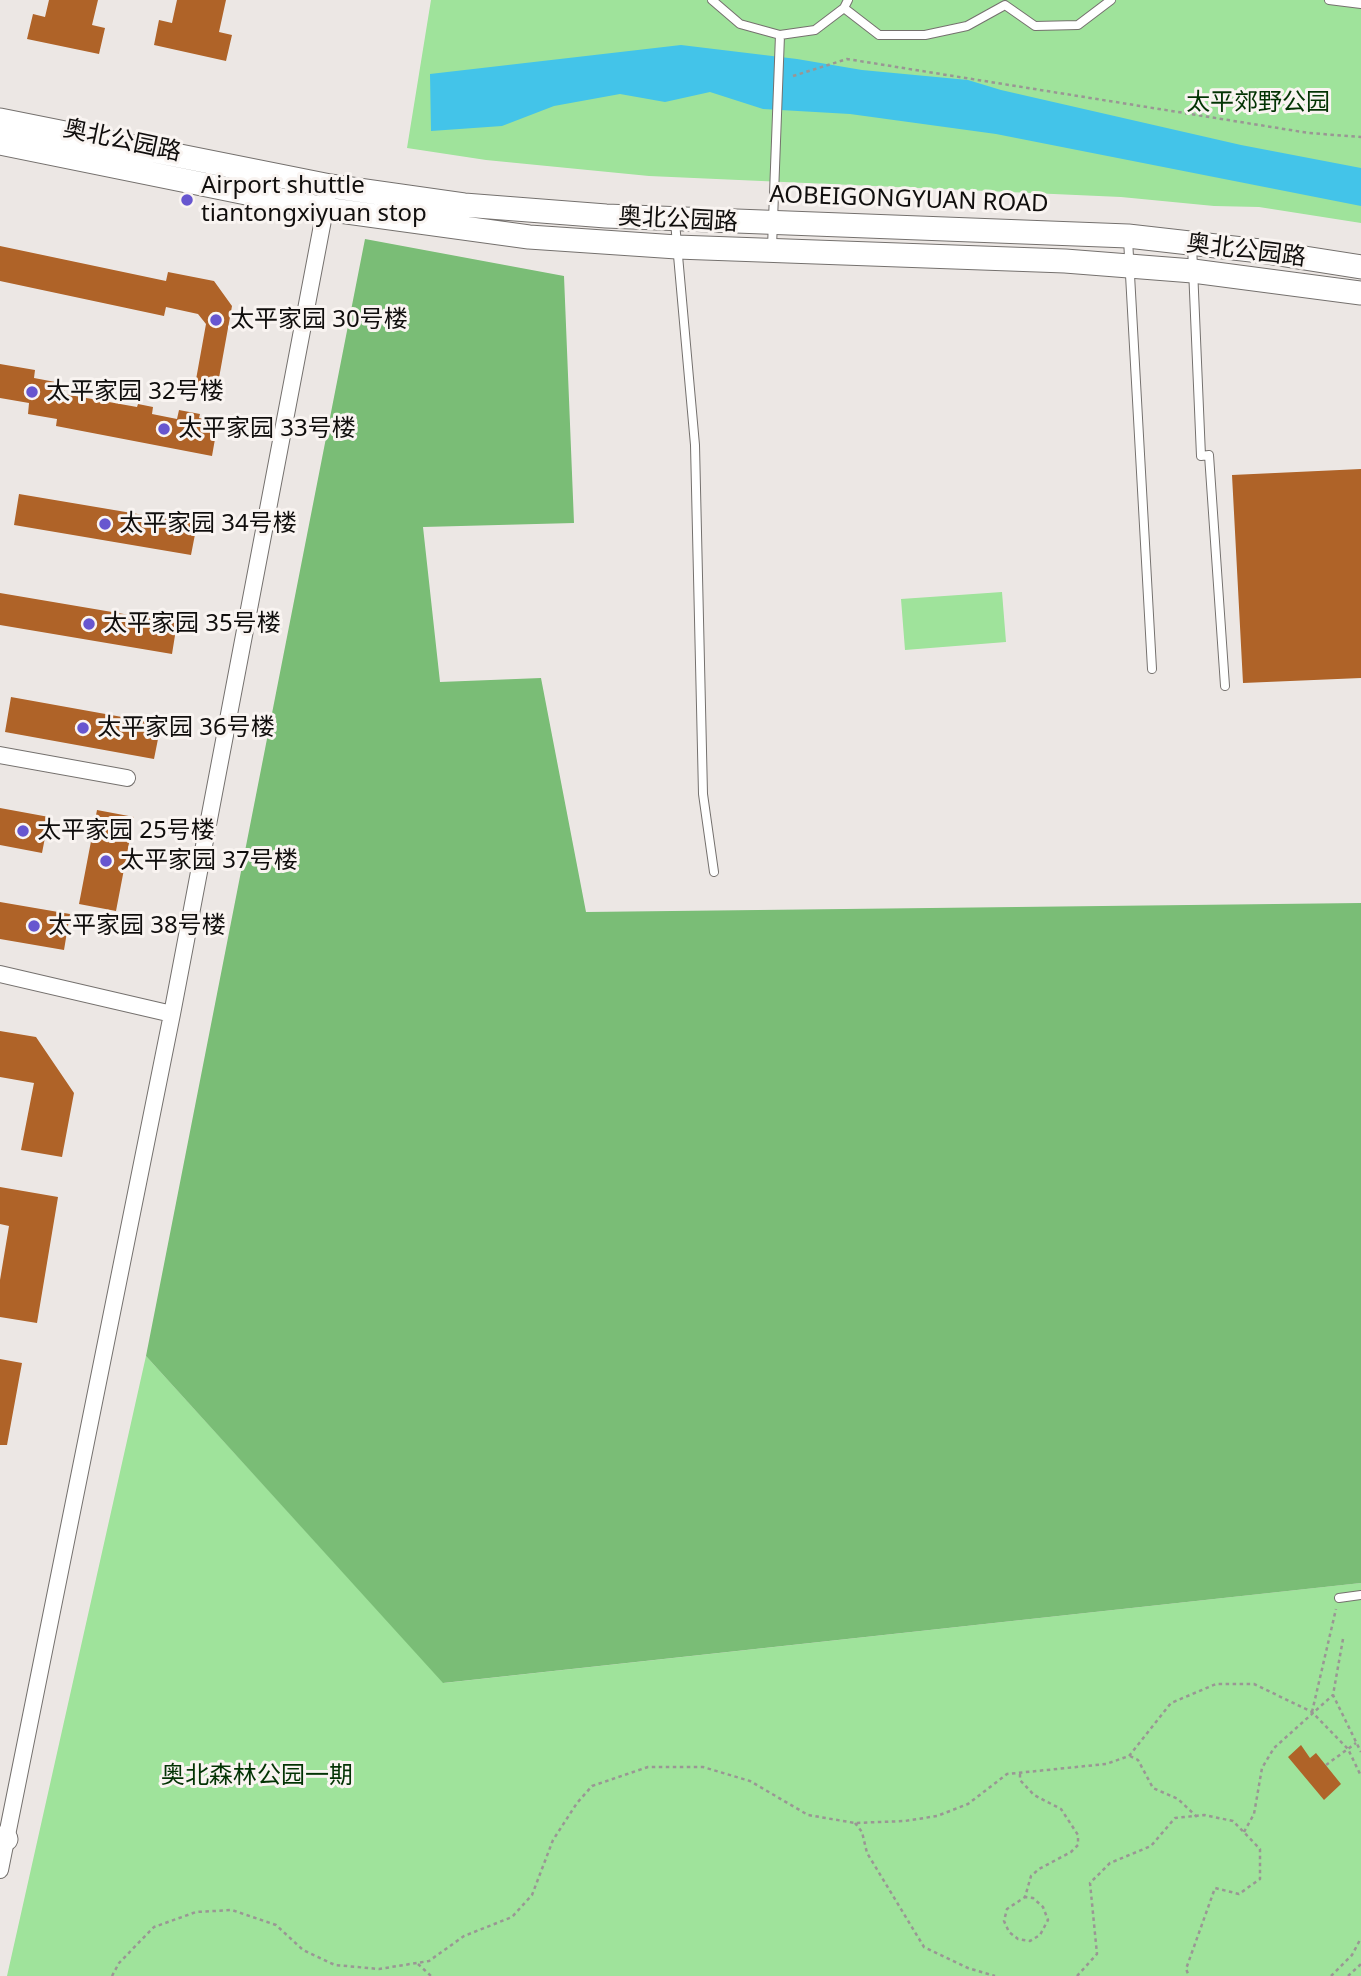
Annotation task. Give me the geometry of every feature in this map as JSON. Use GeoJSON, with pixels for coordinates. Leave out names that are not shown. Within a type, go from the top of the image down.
{"type":"FeatureCollection","features":[{"type":"Feature","properties":{"kind":"main road","name":"AOBEIGONGYUAN ROAD"},"geometry":{"type":"LineString","coordinates":[[0,120],[328,198],[675,219],[1128,236],[1191,242],[1361,267]]}},
{"type":"Feature","properties":{"kind":"main road","name":"奥北公园路"},"geometry":{"type":"LineString","coordinates":[[0,143],[328,198],[518,236],[677,247],[1129,265],[1361,293]]}},
{"type":"Feature","properties":{"kind":"street"},"geometry":{"type":"LineString","coordinates":[[0,1870],[3,1838],[172,1014],[328,198]]}},
{"type":"Feature","properties":{"kind":"street"},"geometry":{"type":"LineString","coordinates":[[0,755],[127,778]]}},
{"type":"Feature","properties":{"kind":"street"},"geometry":{"type":"LineString","coordinates":[[0,974],[172,1014]]}},
{"type":"Feature","properties":{"kind":"lane"},"geometry":{"type":"LineString","coordinates":[[712,0],[740,24],[780,35],[815,30],[846,4],[879,35],[925,35],[967,26],[1004,3],[1035,26],[1079,25],[1111,0]]}},
{"type":"Feature","properties":{"kind":"lane"},"geometry":{"type":"LineString","coordinates":[[1329,0],[1361,4]]}},
{"type":"Feature","properties":{"kind":"lane"},"geometry":{"type":"LineString","coordinates":[[772,250],[780,35]]}},
{"type":"Feature","properties":{"kind":"lane"},"geometry":{"type":"LineString","coordinates":[[675,219],[698,513],[703,794],[714,872]]}},
{"type":"Feature","properties":{"kind":"lane"},"geometry":{"type":"LineString","coordinates":[[1128,236],[1152,669]]}},
{"type":"Feature","properties":{"kind":"lane"},"geometry":{"type":"LineString","coordinates":[[1191,242],[1201,456],[1209,456],[1225,686]]}},
{"type":"Feature","properties":{"kind":"lane"},"geometry":{"type":"LineString","coordinates":[[1339,1598],[1361,1595]]}},
{"type":"Feature","properties":{"kind":"path"},"geometry":{"type":"LineString","coordinates":[[793,76],[847,59],[1310,133],[1361,137]]}},
{"type":"Feature","properties":{"kind":"path"},"geometry":{"type":"LineString","coordinates":[[1312,1712],[1339,1598]]}},
{"type":"Feature","properties":{"kind":"path"},"geometry":{"type":"LineString","coordinates":[[1343,1639],[1333,1695],[1361,1752]]}},
{"type":"Feature","properties":{"kind":"path"},"geometry":{"type":"LineString","coordinates":[[112,1976],[119,1963],[154,1927],[196,1912],[232,1910],[275,1925],[303,1950],[335,1965],[379,1969],[429,1961],[464,1936],[512,1917],[532,1895],[553,1840],[577,1803],[593,1786],[648,1767],[703,1767],[750,1781],[808,1815],[855,1823],[937,1816],[968,1804],[1006,1774],[1106,1764],[1129,1756],[1171,1703],[1216,1684],[1254,1684],[1312,1712],[1348,1749],[1361,1776]]}},
{"type":"Feature","properties":{"kind":"path"},"geometry":{"type":"LineString","coordinates":[[1244,1832],[1254,1814],[1262,1769],[1274,1748],[1333,1695]]}},
{"type":"Feature","properties":{"kind":"path"},"geometry":{"type":"LineString","coordinates":[[1326,1765],[1356,1743]]}},
{"type":"Feature","properties":{"kind":"path"},"geometry":{"type":"LineString","coordinates":[[1129,1756],[1138,1760],[1153,1788],[1178,1799],[1197,1817]]}},
{"type":"Feature","properties":{"kind":"path"},"geometry":{"type":"LineString","coordinates":[[1020,1774],[1020,1780],[1034,1795],[1061,1809],[1078,1835],[1078,1844],[1071,1852],[1031,1876],[1025,1897],[1007,1909],[1004,1921],[1009,1932],[1018,1939],[1030,1941],[1040,1935],[1048,1920],[1043,1907],[1033,1898],[1025,1897]]}},
{"type":"Feature","properties":{"kind":"path"},"geometry":{"type":"LineString","coordinates":[[1077,1976],[1097,1954],[1090,1883],[1110,1863],[1151,1846],[1175,1818],[1204,1815],[1233,1821],[1260,1849],[1261,1879],[1239,1894],[1215,1888],[1186,1969],[1189,1976]]}},
{"type":"Feature","properties":{"kind":"path"},"geometry":{"type":"LineString","coordinates":[[855,1823],[862,1832],[867,1853],[924,1947],[968,1968],[995,1976]]}},
{"type":"Feature","properties":{"kind":"path"},"geometry":{"type":"LineString","coordinates":[[1331,1976],[1352,1955],[1361,1938]]}},
{"type":"Feature","properties":{"kind":"path"},"geometry":{"type":"LineString","coordinates":[[417,1963],[431,1976]]}},
{"type":"Feature","properties":{"kind":"path"},"geometry":{"type":"LineString","coordinates":[[1348,1976],[1361,1964]]}},
{"type":"Feature","properties":{"kind":"green space","name":"太平郊野公园"},"geometry":{"type":"Polygon","coordinates":[[[431,0],[1361,0],[1361,223],[1259,207],[1214,206],[1121,197],[649,176],[486,160],[407,148],[431,0]]]}},
{"type":"Feature","properties":{"kind":"green space"},"geometry":{"type":"Polygon","coordinates":[[[365,239],[564,276],[574,523],[423,527],[440,682],[541,678],[586,912],[1361,903],[1361,1583],[443,1683],[146,1356],[365,239]]]}},
{"type":"Feature","properties":{"kind":"green space"},"geometry":{"type":"Polygon","coordinates":[[[1002,592],[1006,642],[905,650],[901,599],[1002,592]]]}},
{"type":"Feature","properties":{"kind":"green space","name":"奥北森林公园一期"},"geometry":{"type":"Polygon","coordinates":[[[146,1356],[444,1683],[1361,1583],[1361,1976],[7,1976],[146,1356]]]}},
{"type":"Feature","properties":{"kind":"water"},"geometry":{"type":"Polygon","coordinates":[[[681,45],[862,70],[968,80],[1241,145],[1361,168],[1361,206],[996,134],[850,114],[763,109],[710,92],[665,102],[620,94],[554,106],[502,126],[431,131],[430,74],[681,45]]]}},
{"type":"Feature","properties":{"kind":"building"},"geometry":{"type":"Polygon","coordinates":[[[49,0],[98,0],[92,25],[105,28],[99,54],[27,39],[33,14],[45,17],[49,0]]]}},
{"type":"Feature","properties":{"kind":"building"},"geometry":{"type":"Polygon","coordinates":[[[177,0],[226,0],[219,32],[232,35],[226,61],[154,45],[159,20],[172,23],[177,0]]]}},
{"type":"Feature","properties":{"kind":"building","name":"太平家园 30号楼"},"geometry":{"type":"Polygon","coordinates":[[[0,246],[166,281],[168,272],[214,281],[232,306],[217,389],[195,385],[206,324],[198,314],[166,307],[164,316],[0,281],[0,246]]]}},
{"type":"Feature","properties":{"kind":"building"},"geometry":{"type":"Polygon","coordinates":[[[0,364],[35,370],[34,378],[66,384],[64,394],[137,407],[138,404],[153,407],[152,414],[177,419],[179,410],[200,414],[199,418],[218,422],[212,456],[56,426],[57,419],[28,414],[29,403],[0,398],[0,364]]]}},
{"type":"Feature","properties":{"kind":"building"},"geometry":{"type":"Polygon","coordinates":[[[1361,469],[1361,678],[1243,683],[1232,475],[1361,469]]]}},
{"type":"Feature","properties":{"kind":"building","name":"太平家园 34号楼"},"geometry":{"type":"Polygon","coordinates":[[[19,494],[197,524],[191,555],[14,525],[19,494]]]}},
{"type":"Feature","properties":{"kind":"building","name":"太平家园 35号楼"},"geometry":{"type":"Polygon","coordinates":[[[0,593],[177,623],[172,654],[0,625],[0,593]]]}},
{"type":"Feature","properties":{"kind":"building","name":"太平家园 36号楼"},"geometry":{"type":"Polygon","coordinates":[[[11,697],[161,724],[154,759],[5,732],[11,697]]]}},
{"type":"Feature","properties":{"kind":"building","name":"太平家园 25号楼"},"geometry":{"type":"Polygon","coordinates":[[[0,808],[49,817],[42,853],[0,845],[0,808]]]}},
{"type":"Feature","properties":{"kind":"building","name":"太平家园 37号楼"},"geometry":{"type":"Polygon","coordinates":[[[97,810],[134,817],[116,911],[79,904],[97,810]]]}},
{"type":"Feature","properties":{"kind":"building","name":"太平家园 38号楼"},"geometry":{"type":"Polygon","coordinates":[[[0,902],[70,914],[64,950],[0,939],[0,902]]]}},
{"type":"Feature","properties":{"kind":"building"},"geometry":{"type":"Polygon","coordinates":[[[0,1031],[36,1037],[74,1093],[62,1157],[21,1150],[34,1083],[0,1077],[0,1031]]]}},
{"type":"Feature","properties":{"kind":"building"},"geometry":{"type":"Polygon","coordinates":[[[0,1187],[58,1197],[37,1323],[0,1317],[0,1280],[9,1226],[0,1224],[0,1187]]]}},
{"type":"Feature","properties":{"kind":"building"},"geometry":{"type":"Polygon","coordinates":[[[0,1359],[22,1363],[7,1445],[0,1445],[0,1359]]]}},
{"type":"Feature","properties":{"kind":"building"},"geometry":{"type":"Polygon","coordinates":[[[1301,1745],[1310,1758],[1316,1753],[1341,1784],[1324,1800],[1288,1757],[1301,1745]]]}},
{"type":"Feature","properties":{"kind":"place","name":"Airport shuttle tiantongxiyuan stop"},"geometry":{"type":"Point","coordinates":[187,200]}},
{"type":"Feature","properties":{"kind":"place","name":"太平家园 30号楼"},"geometry":{"type":"Point","coordinates":[216,320]}},
{"type":"Feature","properties":{"kind":"place","name":"太平家园 32号楼"},"geometry":{"type":"Point","coordinates":[32,392]}},
{"type":"Feature","properties":{"kind":"place","name":"太平家园 33号楼"},"geometry":{"type":"Point","coordinates":[164,429]}},
{"type":"Feature","properties":{"kind":"place","name":"太平家园 34号楼"},"geometry":{"type":"Point","coordinates":[105,524]}},
{"type":"Feature","properties":{"kind":"place","name":"太平家园 35号楼"},"geometry":{"type":"Point","coordinates":[89,624]}},
{"type":"Feature","properties":{"kind":"place","name":"太平家园 36号楼"},"geometry":{"type":"Point","coordinates":[83,728]}},
{"type":"Feature","properties":{"kind":"place","name":"太平家园 25号楼"},"geometry":{"type":"Point","coordinates":[23,831]}},
{"type":"Feature","properties":{"kind":"place","name":"太平家园 37号楼"},"geometry":{"type":"Point","coordinates":[106,861]}},
{"type":"Feature","properties":{"kind":"place","name":"太平家园 38号楼"},"geometry":{"type":"Point","coordinates":[34,926]}}]}
